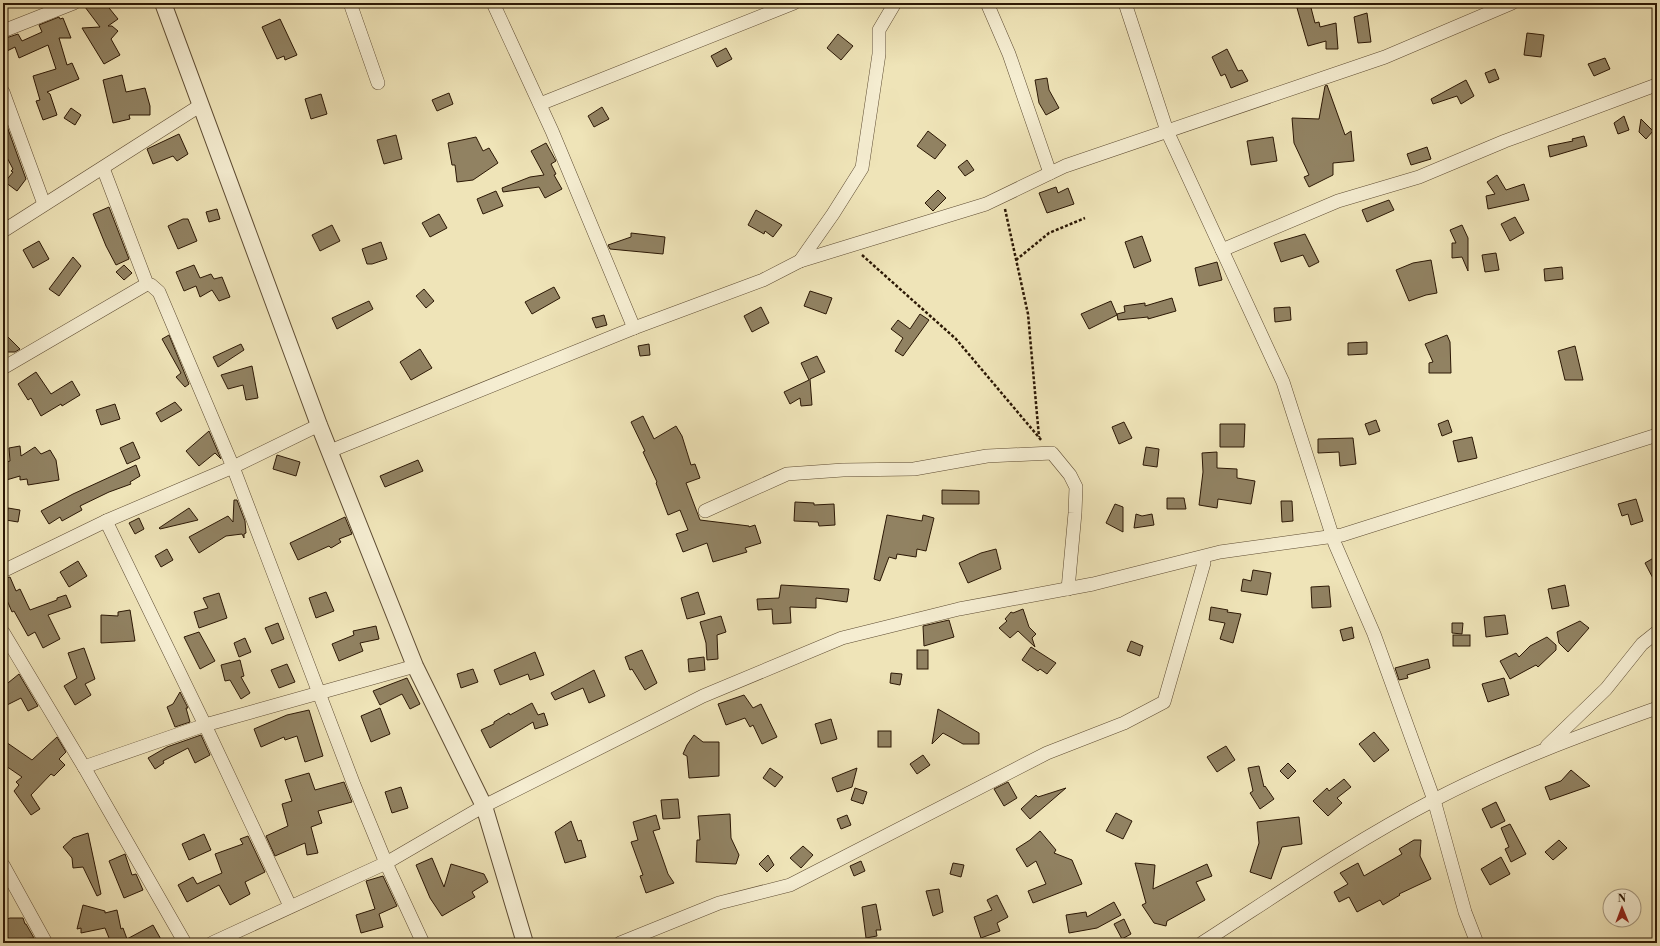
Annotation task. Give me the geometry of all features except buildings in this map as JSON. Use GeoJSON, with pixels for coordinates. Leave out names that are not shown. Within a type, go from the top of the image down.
{"type":"FeatureCollection","features":[{"type":"Feature","properties":{"kind":"street"},"geometry":{"type":"LineString","coordinates":[[3,31],[74,3]]}},
{"type":"Feature","properties":{"kind":"street"},"geometry":{"type":"LineString","coordinates":[[163,3],[320,425],[415,666],[484,806],[525,943]]}},
{"type":"Feature","properties":{"kind":"street"},"geometry":{"type":"LineString","coordinates":[[350,3],[378,83]]}},
{"type":"Feature","properties":{"kind":"street"},"geometry":{"type":"LineString","coordinates":[[493,3],[540,104],[634,328]]}},
{"type":"Feature","properties":{"kind":"street"},"geometry":{"type":"LineString","coordinates":[[540,104],[794,3]]}},
{"type":"Feature","properties":{"kind":"street"},"geometry":{"type":"LineString","coordinates":[[800,261],[833,214],[862,168],[879,54],[879,30],[895,3]]}},
{"type":"Feature","properties":{"kind":"street"},"geometry":{"type":"LineString","coordinates":[[987,3],[1009,54],[1050,173]]}},
{"type":"Feature","properties":{"kind":"street"},"geometry":{"type":"LineString","coordinates":[[1125,3],[1167,131],[1283,382],[1333,536],[1374,634],[1434,800],[1465,912],[1477,943]]}},
{"type":"Feature","properties":{"kind":"street"},"geometry":{"type":"LineString","coordinates":[[330,451],[634,328],[763,280],[800,261],[986,204],[1065,166],[1384,57],[1512,3]]}},
{"type":"Feature","properties":{"kind":"street"},"geometry":{"type":"LineString","coordinates":[[1222,250],[1338,201],[1419,177],[1505,142],[1656,85]]}},
{"type":"Feature","properties":{"kind":"street"},"geometry":{"type":"LineString","coordinates":[[3,92],[44,204]]}},
{"type":"Feature","properties":{"kind":"street"},"geometry":{"type":"LineString","coordinates":[[3,230],[201,105]]}},
{"type":"Feature","properties":{"kind":"street"},"geometry":{"type":"LineString","coordinates":[[103,168],[147,284],[151,285],[159,292],[233,466],[354,785],[386,863],[423,943]]}},
{"type":"Feature","properties":{"kind":"street"},"geometry":{"type":"LineString","coordinates":[[3,368],[147,284]]}},
{"type":"Feature","properties":{"kind":"street"},"geometry":{"type":"LineString","coordinates":[[3,571],[106,520],[233,466],[320,425]]}},
{"type":"Feature","properties":{"kind":"street"},"geometry":{"type":"LineString","coordinates":[[212,943],[386,863],[484,806],[703,696],[842,638],[958,609],[1093,584],[1220,552],[1350,533],[1657,435]]}},
{"type":"Feature","properties":{"kind":"street"},"geometry":{"type":"LineString","coordinates":[[704,511],[787,474],[843,470],[914,469],[987,456],[1052,453],[1070,475],[1076,487],[1076,512],[1068,588]]}},
{"type":"Feature","properties":{"kind":"street"},"geometry":{"type":"LineString","coordinates":[[106,520],[290,906]]}},
{"type":"Feature","properties":{"kind":"street"},"geometry":{"type":"LineString","coordinates":[[620,943],[719,903],[790,885],[1047,753],[1124,723],[1164,702],[1204,562]]}},
{"type":"Feature","properties":{"kind":"street"},"geometry":{"type":"LineString","coordinates":[[3,632],[84,767],[185,943]]}},
{"type":"Feature","properties":{"kind":"street"},"geometry":{"type":"LineString","coordinates":[[1543,750],[1606,689],[1642,644],[1657,632]]}},
{"type":"Feature","properties":{"kind":"street"},"geometry":{"type":"LineString","coordinates":[[84,767],[205,725],[415,666]]}},
{"type":"Feature","properties":{"kind":"street"},"geometry":{"type":"LineString","coordinates":[[1202,943],[1343,852],[1434,800],[1543,750],[1657,708]]}},
{"type":"Feature","properties":{"kind":"street"},"geometry":{"type":"LineString","coordinates":[[4,867],[46,943]]}},
{"type":"Feature","properties":{"kind":"path"},"geometry":{"type":"LineString","coordinates":[[1002,196],[1028,314],[1039,438]]}},
{"type":"Feature","properties":{"kind":"path"},"geometry":{"type":"LineString","coordinates":[[1016,260],[1049,233],[1084,218]]}},
{"type":"Feature","properties":{"kind":"path"},"geometry":{"type":"LineString","coordinates":[[852,245],[956,339],[1052,453]]}}]}
